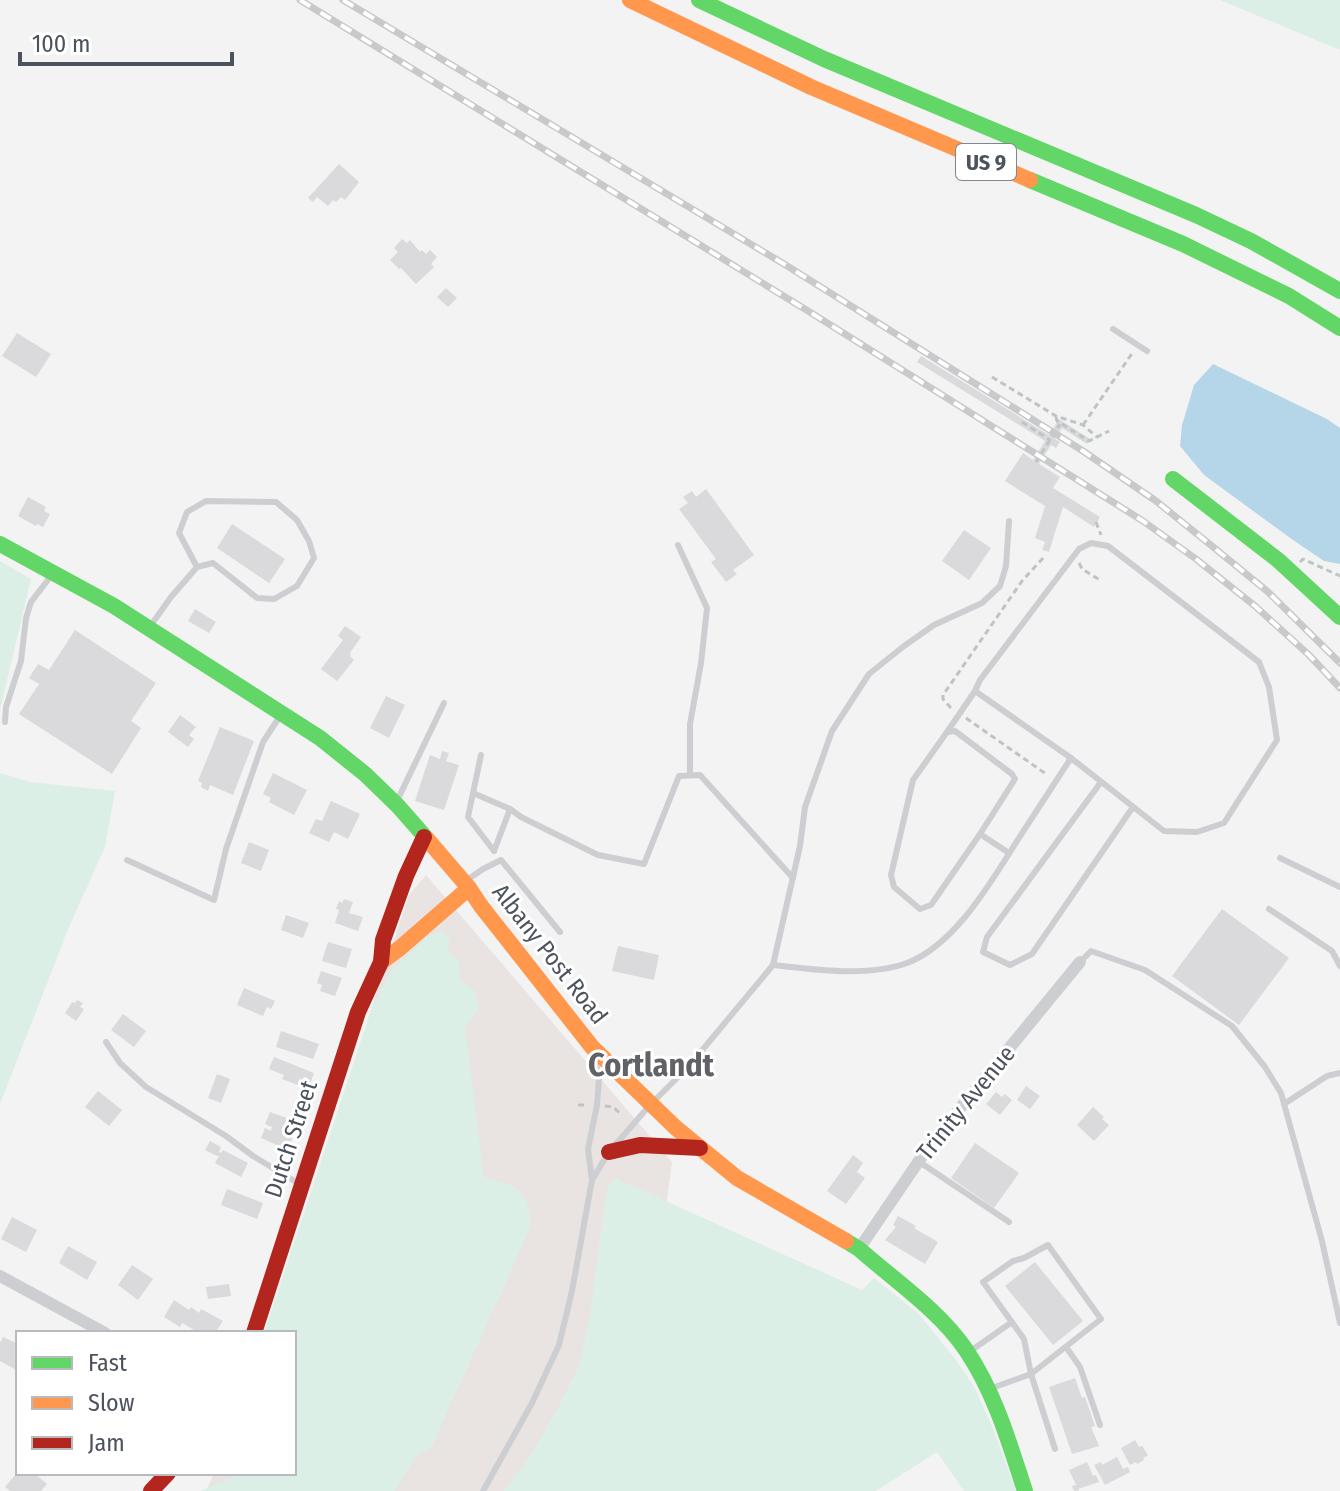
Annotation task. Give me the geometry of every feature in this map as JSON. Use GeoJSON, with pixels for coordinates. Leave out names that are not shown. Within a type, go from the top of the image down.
{"type":"FeatureCollection","features":[{"type":"Feature","properties":{"kind":"main road","name":"US 9"},"geometry":{"type":"LineString","coordinates":[[630,0],[811,87],[1196,250],[1289,296],[1340,328]]}},
{"type":"Feature","properties":{"kind":"main road","name":"US 9"},"geometry":{"type":"LineString","coordinates":[[699,0],[880,83],[1196,215],[1251,241],[1340,291]]}},
{"type":"Feature","properties":{"kind":"main road"},"geometry":{"type":"LineString","coordinates":[[1173,479],[1278,560],[1340,617]]}},
{"type":"Feature","properties":{"kind":"main road","name":"Albany Post Road"},"geometry":{"type":"LineString","coordinates":[[0,544],[149,628],[320,738],[365,774],[467,885],[592,1047],[650,1105],[737,1178],[859,1249],[952,1332],[989,1389],[1025,1491]]}},
{"type":"Feature","properties":{"kind":"main road"},"geometry":{"type":"LineString","coordinates":[[381,962],[383,940],[424,837]]}},
{"type":"Feature","properties":{"kind":"main road"},"geometry":{"type":"LineString","coordinates":[[381,962],[450,907],[467,885]]}},
{"type":"Feature","properties":{"kind":"main road","name":"Dutch Street"},"geometry":{"type":"LineString","coordinates":[[255,1331],[358,1012],[381,962]]}},
{"type":"Feature","properties":{"kind":"main road"},"geometry":{"type":"LineString","coordinates":[[609,1152],[640,1145],[700,1148]]}},
{"type":"Feature","properties":{"kind":"main road"},"geometry":{"type":"LineString","coordinates":[[151,1491],[166,1475]]}},
{"type":"Feature","properties":{"kind":"street","name":"Trinity Avenue"},"geometry":{"type":"LineString","coordinates":[[859,1249],[929,1146],[1080,962]]}},
{"type":"Feature","properties":{"kind":"street"},"geometry":{"type":"LineString","coordinates":[[0,1276],[101,1331]]}},
{"type":"Feature","properties":{"kind":"lane"},"geometry":{"type":"LineString","coordinates":[[1113,329],[1147,351]]}},
{"type":"Feature","properties":{"kind":"lane"},"geometry":{"type":"LineString","coordinates":[[149,628],[197,567],[213,563],[257,598],[274,599],[297,586],[314,558],[297,520],[276,502],[206,501],[187,512],[179,533],[197,567]]}},
{"type":"Feature","properties":{"kind":"lane"},"geometry":{"type":"LineString","coordinates":[[592,1180],[609,1152],[689,1066],[773,965],[805,807],[832,731],[869,674],[934,625],[982,603],[1000,586],[1006,566],[1009,521]]}},
{"type":"Feature","properties":{"kind":"lane"},"geometry":{"type":"LineString","coordinates":[[947,732],[955,731],[1015,779],[931,905],[920,909],[894,887],[891,875],[913,780],[980,680],[1079,549],[1091,543],[1108,546],[1259,662],[1269,687],[1277,740],[1224,823],[1197,832],[1164,831],[1071,758],[975,691]]}},
{"type":"Feature","properties":{"kind":"lane"},"geometry":{"type":"LineString","coordinates":[[678,545],[707,608],[690,724],[690,775]]}},
{"type":"Feature","properties":{"kind":"lane"},"geometry":{"type":"LineString","coordinates":[[5,722],[6,707],[21,661],[31,602],[53,573]]}},
{"type":"Feature","properties":{"kind":"lane"},"geometry":{"type":"LineString","coordinates":[[396,805],[444,703]]}},
{"type":"Feature","properties":{"kind":"lane"},"geometry":{"type":"LineString","coordinates":[[127,860],[214,900],[226,849],[263,742],[282,713]]}},
{"type":"Feature","properties":{"kind":"lane"},"geometry":{"type":"LineString","coordinates":[[481,755],[468,817],[560,932]]}},
{"type":"Feature","properties":{"kind":"lane"},"geometry":{"type":"LineString","coordinates":[[773,965],[813,970],[873,970],[910,962],[941,943],[979,900],[1071,758]]}},
{"type":"Feature","properties":{"kind":"lane"},"geometry":{"type":"LineString","coordinates":[[473,793],[598,855],[644,864],[679,776],[700,775],[793,878]]}},
{"type":"Feature","properties":{"kind":"lane"},"geometry":{"type":"LineString","coordinates":[[1101,782],[987,937],[983,952],[1010,965],[1032,954],[1133,807]]}},
{"type":"Feature","properties":{"kind":"lane"},"geometry":{"type":"LineString","coordinates":[[494,851],[510,809]]}},
{"type":"Feature","properties":{"kind":"lane"},"geometry":{"type":"LineString","coordinates":[[980,834],[1009,853]]}},
{"type":"Feature","properties":{"kind":"lane"},"geometry":{"type":"LineString","coordinates":[[1280,858],[1340,887]]}},
{"type":"Feature","properties":{"kind":"lane"},"geometry":{"type":"LineString","coordinates":[[467,885],[483,869],[501,860]]}},
{"type":"Feature","properties":{"kind":"lane"},"geometry":{"type":"LineString","coordinates":[[1269,909],[1332,951],[1340,966]]}},
{"type":"Feature","properties":{"kind":"lane"},"geometry":{"type":"LineString","coordinates":[[1080,962],[1091,951],[1145,970],[1232,1026],[1265,1067],[1281,1093],[1322,1241],[1340,1323]]}},
{"type":"Feature","properties":{"kind":"lane"},"geometry":{"type":"LineString","coordinates":[[106,1042],[120,1063],[146,1087],[301,1186]]}},
{"type":"Feature","properties":{"kind":"lane"},"geometry":{"type":"LineString","coordinates":[[483,1491],[532,1403],[559,1345],[592,1180],[588,1149],[599,1079],[592,1047]]}},
{"type":"Feature","properties":{"kind":"lane"},"geometry":{"type":"LineString","coordinates":[[1284,1104],[1327,1076],[1340,1073]]}},
{"type":"Feature","properties":{"kind":"lane"},"geometry":{"type":"LineString","coordinates":[[918,1161],[1009,1222]]}},
{"type":"Feature","properties":{"kind":"lane"},"geometry":{"type":"LineString","coordinates":[[989,1389],[1031,1374],[1101,1319],[1048,1245],[1013,1261],[983,1282],[1024,1339],[1031,1374],[1055,1449]]}},
{"type":"Feature","properties":{"kind":"lane"},"geometry":{"type":"LineString","coordinates":[[968,1353],[1012,1322]]}},
{"type":"Feature","properties":{"kind":"lane"},"geometry":{"type":"LineString","coordinates":[[1066,1347],[1080,1367],[1100,1425]]}},
{"type":"Feature","properties":{"kind":"path"},"geometry":{"type":"LineString","coordinates":[[1083,425],[1133,351]]}},
{"type":"Feature","properties":{"kind":"path"},"geometry":{"type":"LineString","coordinates":[[992,377],[1056,416],[1083,425],[1097,437]]}},
{"type":"Feature","properties":{"kind":"path"},"geometry":{"type":"LineString","coordinates":[[1056,416],[1059,422],[1089,441],[1109,431]]}},
{"type":"Feature","properties":{"kind":"path"},"geometry":{"type":"LineString","coordinates":[[1022,422],[1050,440]]}},
{"type":"Feature","properties":{"kind":"path"},"geometry":{"type":"LineString","coordinates":[[1036,462],[1059,422]]}},
{"type":"Feature","properties":{"kind":"path"},"geometry":{"type":"LineString","coordinates":[[1096,522],[1101,535]]}},
{"type":"Feature","properties":{"kind":"path"},"geometry":{"type":"LineString","coordinates":[[951,708],[943,695],[1022,581],[1044,557]]}},
{"type":"Feature","properties":{"kind":"path"},"geometry":{"type":"LineString","coordinates":[[1297,564],[1303,559],[1340,576]]}},
{"type":"Feature","properties":{"kind":"path"},"geometry":{"type":"LineString","coordinates":[[1082,569],[1100,580]]}},
{"type":"Feature","properties":{"kind":"path"},"geometry":{"type":"LineString","coordinates":[[966,718],[1046,774]]}},
{"type":"Feature","properties":{"kind":"path"},"geometry":{"type":"LineString","coordinates":[[578,1105],[591,1104]]}},
{"type":"Feature","properties":{"kind":"path"},"geometry":{"type":"LineString","coordinates":[[603,1105],[613,1107],[622,1115]]}},
{"type":"Feature","properties":{"kind":"shaded area"},"geometry":{"type":"Polygon","coordinates":[[[426,875],[672,1162],[652,1312],[658,1491],[206,1491],[213,1475],[296,1475],[294,1331],[370,1013],[409,895],[426,875]]]}},
{"type":"Feature","properties":{"kind":"green space"},"geometry":{"type":"Polygon","coordinates":[[[1220,0],[1340,0],[1340,50],[1220,0]]]}},
{"type":"Feature","properties":{"kind":"green space"},"geometry":{"type":"Polygon","coordinates":[[[0,561],[31,579],[0,710],[0,561]]]}},
{"type":"Feature","properties":{"kind":"green space"},"geometry":{"type":"Polygon","coordinates":[[[0,773],[30,782],[115,791],[105,847],[69,927],[0,1104],[0,773]]]}},
{"type":"Feature","properties":{"kind":"green space"},"geometry":{"type":"Polygon","coordinates":[[[441,931],[450,938],[448,950],[459,962],[460,979],[475,991],[479,1009],[465,1028],[484,1177],[518,1190],[526,1202],[532,1224],[432,1446],[415,1457],[395,1491],[200,1491],[239,1475],[296,1475],[296,1331],[265,1331],[372,1007],[391,971],[427,937],[441,931]]]}},
{"type":"Feature","properties":{"kind":"green space"},"geometry":{"type":"Polygon","coordinates":[[[615,1178],[862,1290],[874,1278],[919,1314],[975,1388],[1016,1491],[964,1491],[937,1452],[876,1491],[504,1491],[530,1456],[580,1363],[590,1314],[605,1200],[615,1178]]]}},
{"type":"Feature","properties":{"kind":"water"},"geometry":{"type":"Polygon","coordinates":[[[1213,364],[1340,428],[1340,564],[1324,561],[1204,475],[1180,446],[1182,425],[1194,385],[1213,364]]]}},
{"type":"Feature","properties":{"kind":"building"},"geometry":{"type":"Polygon","coordinates":[[[339,164],[359,182],[345,200],[341,197],[328,206],[317,197],[313,202],[308,198],[339,164]]]}},
{"type":"Feature","properties":{"kind":"building"},"geometry":{"type":"Polygon","coordinates":[[[402,239],[407,243],[410,240],[420,252],[422,250],[426,254],[430,250],[437,257],[431,264],[434,267],[416,284],[390,260],[398,252],[394,248],[402,239]]]}},
{"type":"Feature","properties":{"kind":"building"},"geometry":{"type":"Polygon","coordinates":[[[446,288],[457,298],[448,307],[437,297],[446,288]]]}},
{"type":"Feature","properties":{"kind":"building"},"geometry":{"type":"Polygon","coordinates":[[[17,333],[51,354],[36,377],[2,356],[17,333]]]}},
{"type":"Feature","properties":{"kind":"building"},"geometry":{"type":"Polygon","coordinates":[[[921,356],[1049,435],[1059,419],[1090,439],[1087,444],[1062,428],[1055,439],[1060,442],[1056,448],[1051,445],[1039,464],[1060,477],[1053,488],[1100,517],[1094,527],[1063,507],[1049,552],[1042,550],[1045,542],[1035,538],[1045,506],[1005,481],[1023,453],[1033,460],[1045,441],[917,362],[921,356]]]}},
{"type":"Feature","properties":{"kind":"building"},"geometry":{"type":"Polygon","coordinates":[[[706,489],[754,555],[733,570],[737,574],[726,582],[711,562],[716,559],[679,509],[688,503],[683,497],[692,491],[696,497],[706,489]]]}},
{"type":"Feature","properties":{"kind":"building"},"geometry":{"type":"Polygon","coordinates":[[[28,497],[46,507],[44,511],[50,514],[43,527],[18,516],[28,497]]]}},
{"type":"Feature","properties":{"kind":"building"},"geometry":{"type":"Polygon","coordinates":[[[232,524],[285,559],[269,583],[217,548],[232,524]]]}},
{"type":"Feature","properties":{"kind":"building"},"geometry":{"type":"Polygon","coordinates":[[[964,530],[991,548],[969,580],[942,561],[964,530]]]}},
{"type":"Feature","properties":{"kind":"building"},"geometry":{"type":"Polygon","coordinates":[[[195,609],[216,622],[209,633],[188,621],[195,609]]]}},
{"type":"Feature","properties":{"kind":"building"},"geometry":{"type":"Polygon","coordinates":[[[345,626],[361,637],[350,653],[354,660],[337,681],[321,669],[343,640],[338,636],[345,626]]]}},
{"type":"Feature","properties":{"kind":"building"},"geometry":{"type":"Polygon","coordinates":[[[75,630],[156,683],[131,721],[141,728],[112,774],[19,714],[39,684],[29,678],[38,664],[49,670],[75,630]]]}},
{"type":"Feature","properties":{"kind":"building"},"geometry":{"type":"Polygon","coordinates":[[[386,696],[405,705],[389,738],[370,728],[386,696]]]}},
{"type":"Feature","properties":{"kind":"building"},"geometry":{"type":"Polygon","coordinates":[[[180,715],[196,727],[189,735],[194,739],[188,747],[168,732],[180,715]]]}},
{"type":"Feature","properties":{"kind":"building"},"geometry":{"type":"Polygon","coordinates":[[[220,727],[254,741],[233,795],[210,785],[208,791],[198,781],[220,727]]]}},
{"type":"Feature","properties":{"kind":"building"},"geometry":{"type":"Polygon","coordinates":[[[442,751],[449,753],[446,761],[459,765],[444,810],[415,801],[430,755],[440,759],[442,751]]]}},
{"type":"Feature","properties":{"kind":"building"},"geometry":{"type":"Polygon","coordinates":[[[273,773],[307,790],[294,815],[269,802],[271,798],[263,794],[273,773]]]}},
{"type":"Feature","properties":{"kind":"building"},"geometry":{"type":"Polygon","coordinates":[[[331,801],[360,814],[348,839],[334,832],[329,842],[309,833],[316,819],[322,821],[331,801]]]}},
{"type":"Feature","properties":{"kind":"building"},"geometry":{"type":"Polygon","coordinates":[[[249,842],[269,850],[261,871],[241,863],[249,842]]]}},
{"type":"Feature","properties":{"kind":"building"},"geometry":{"type":"Polygon","coordinates":[[[344,899],[353,902],[349,913],[363,917],[358,931],[335,923],[339,901],[342,903],[344,899]]]}},
{"type":"Feature","properties":{"kind":"building"},"geometry":{"type":"Polygon","coordinates":[[[1222,909],[1289,958],[1239,1025],[1172,976],[1222,909]]]}},
{"type":"Feature","properties":{"kind":"building"},"geometry":{"type":"Polygon","coordinates":[[[286,915],[309,923],[303,938],[281,930],[286,915]]]}},
{"type":"Feature","properties":{"kind":"building"},"geometry":{"type":"Polygon","coordinates":[[[328,942],[352,949],[346,968],[322,961],[328,942]]]}},
{"type":"Feature","properties":{"kind":"building"},"geometry":{"type":"Polygon","coordinates":[[[618,946],[659,955],[654,980],[612,971],[618,946]]]}},
{"type":"Feature","properties":{"kind":"building"},"geometry":{"type":"Polygon","coordinates":[[[321,971],[342,978],[335,996],[320,991],[322,985],[317,983],[321,971]]]}},
{"type":"Feature","properties":{"kind":"building"},"geometry":{"type":"Polygon","coordinates":[[[244,988],[275,1001],[271,1009],[267,1007],[263,1016],[237,1005],[244,988]]]}},
{"type":"Feature","properties":{"kind":"building"},"geometry":{"type":"Polygon","coordinates":[[[77,1000],[83,1003],[80,1007],[84,1009],[76,1021],[65,1013],[77,1000]]]}},
{"type":"Feature","properties":{"kind":"building"},"geometry":{"type":"Polygon","coordinates":[[[123,1014],[146,1031],[134,1047],[111,1030],[123,1014]]]}},
{"type":"Feature","properties":{"kind":"building"},"geometry":{"type":"Polygon","coordinates":[[[281,1031],[319,1044],[313,1059],[276,1047],[281,1031]]]}},
{"type":"Feature","properties":{"kind":"building"},"geometry":{"type":"Polygon","coordinates":[[[274,1057],[314,1073],[308,1089],[282,1079],[284,1075],[269,1069],[274,1057]]]}},
{"type":"Feature","properties":{"kind":"building"},"geometry":{"type":"Polygon","coordinates":[[[217,1074],[230,1079],[221,1103],[208,1098],[217,1074]]]}},
{"type":"Feature","properties":{"kind":"building"},"geometry":{"type":"Polygon","coordinates":[[[1026,1086],[1040,1096],[1030,1109],[1017,1100],[1026,1086]]]}},
{"type":"Feature","properties":{"kind":"building"},"geometry":{"type":"Polygon","coordinates":[[[98,1091],[122,1110],[109,1126],[85,1107],[98,1091]]]}},
{"type":"Feature","properties":{"kind":"building"},"geometry":{"type":"Polygon","coordinates":[[[996,1092],[1012,1100],[1000,1115],[986,1104],[996,1092]]]}},
{"type":"Feature","properties":{"kind":"building"},"geometry":{"type":"Polygon","coordinates":[[[1093,1107],[1109,1125],[1094,1141],[1077,1125],[1093,1107]]]}},
{"type":"Feature","properties":{"kind":"building"},"geometry":{"type":"Polygon","coordinates":[[[270,1112],[298,1122],[288,1150],[261,1138],[265,1128],[271,1131],[272,1127],[265,1124],[270,1112]]]}},
{"type":"Feature","properties":{"kind":"building"},"geometry":{"type":"Polygon","coordinates":[[[210,1141],[221,1147],[219,1152],[223,1150],[248,1163],[241,1177],[215,1163],[219,1156],[205,1150],[210,1141]]]}},
{"type":"Feature","properties":{"kind":"building"},"geometry":{"type":"Polygon","coordinates":[[[975,1143],[1019,1173],[994,1208],[951,1178],[975,1143]]]}},
{"type":"Feature","properties":{"kind":"building"},"geometry":{"type":"Polygon","coordinates":[[[853,1155],[863,1163],[857,1172],[865,1178],[846,1204],[827,1191],[853,1155]]]}},
{"type":"Feature","properties":{"kind":"building"},"geometry":{"type":"Polygon","coordinates":[[[227,1189],[263,1203],[257,1219],[221,1205],[227,1189]]]}},
{"type":"Feature","properties":{"kind":"building"},"geometry":{"type":"Polygon","coordinates":[[[898,1216],[938,1242],[925,1264],[885,1240],[896,1227],[893,1225],[898,1216]]]}},
{"type":"Feature","properties":{"kind":"building"},"geometry":{"type":"Polygon","coordinates":[[[12,1217],[37,1230],[26,1252],[1,1239],[12,1217]]]}},
{"type":"Feature","properties":{"kind":"building"},"geometry":{"type":"Polygon","coordinates":[[[68,1246],[97,1262],[87,1280],[59,1263],[68,1246]]]}},
{"type":"Feature","properties":{"kind":"building"},"geometry":{"type":"Polygon","coordinates":[[[1035,1262],[1083,1321],[1053,1345],[1005,1286],[1035,1262]]]}},
{"type":"Feature","properties":{"kind":"building"},"geometry":{"type":"Polygon","coordinates":[[[132,1265],[153,1279],[138,1300],[118,1285],[132,1265]]]}},
{"type":"Feature","properties":{"kind":"building"},"geometry":{"type":"Polygon","coordinates":[[[229,1284],[231,1296],[208,1299],[206,1287],[229,1284]]]}},
{"type":"Feature","properties":{"kind":"building"},"geometry":{"type":"Polygon","coordinates":[[[174,1300],[189,1310],[191,1307],[199,1313],[201,1309],[223,1321],[216,1331],[196,1331],[182,1323],[180,1327],[164,1317],[174,1300]]]}},
{"type":"Feature","properties":{"kind":"building"},"geometry":{"type":"Polygon","coordinates":[[[3,1337],[16,1343],[16,1370],[0,1361],[3,1337]]]}},
{"type":"Feature","properties":{"kind":"building"},"geometry":{"type":"Polygon","coordinates":[[[1075,1378],[1082,1398],[1085,1397],[1095,1426],[1091,1427],[1099,1446],[1072,1454],[1049,1387],[1075,1378]]]}},
{"type":"Feature","properties":{"kind":"building"},"geometry":{"type":"Polygon","coordinates":[[[1135,1440],[1148,1455],[1137,1464],[1130,1465],[1121,1448],[1135,1440]]]}},
{"type":"Feature","properties":{"kind":"building"},"geometry":{"type":"Polygon","coordinates":[[[1117,1457],[1123,1469],[1128,1467],[1130,1472],[1105,1485],[1094,1465],[1101,1462],[1102,1465],[1117,1457]]]}},
{"type":"Feature","properties":{"kind":"building"},"geometry":{"type":"Polygon","coordinates":[[[1087,1462],[1099,1482],[1074,1491],[1072,1486],[1076,1485],[1069,1470],[1087,1462]]]}},
{"type":"Feature","properties":{"kind":"building"},"geometry":{"type":"Polygon","coordinates":[[[16,1474],[36,1475],[47,1484],[41,1491],[10,1491],[5,1487],[16,1474]]]}},
{"type":"Feature","properties":{"kind":"railway"},"geometry":{"type":"LineString","coordinates":[[300,0],[813,314],[1143,521],[1255,606],[1340,688]]}},
{"type":"Feature","properties":{"kind":"railway"},"geometry":{"type":"LineString","coordinates":[[343,0],[784,264],[1083,451],[1156,501],[1267,591],[1340,663]]}},
{"type":"Feature","properties":{"kind":"traffic: fast"},"geometry":{"type":"LineString","coordinates":[[699,0],[824,59],[1196,215],[1251,241],[1340,291]]}},
{"type":"Feature","properties":{"kind":"traffic: fast"},"geometry":{"type":"LineString","coordinates":[[1030,180],[1183,244],[1289,296],[1340,328]]}},
{"type":"Feature","properties":{"kind":"traffic: fast"},"geometry":{"type":"LineString","coordinates":[[1173,479],[1278,560],[1340,617]]}},
{"type":"Feature","properties":{"kind":"traffic: fast"},"geometry":{"type":"LineString","coordinates":[[0,544],[114,606],[320,738],[365,774],[427,839]]}},
{"type":"Feature","properties":{"kind":"traffic: fast"},"geometry":{"type":"LineString","coordinates":[[846,1241],[930,1309],[966,1350],[993,1401],[1025,1491]]}},
{"type":"Feature","properties":{"kind":"traffic: slow"},"geometry":{"type":"LineString","coordinates":[[630,0],[811,87],[1030,180]]}},
{"type":"Feature","properties":{"kind":"traffic: slow"},"geometry":{"type":"LineString","coordinates":[[427,839],[469,888],[592,1047],[676,1128],[737,1178],[846,1241]]}},
{"type":"Feature","properties":{"kind":"traffic: slow"},"geometry":{"type":"LineString","coordinates":[[381,962],[469,888]]}},
{"type":"Feature","properties":{"kind":"traffic: jam"},"geometry":{"type":"LineString","coordinates":[[255,1331],[358,1012],[381,962],[383,940],[424,837]]}},
{"type":"Feature","properties":{"kind":"traffic: jam"},"geometry":{"type":"LineString","coordinates":[[609,1152],[640,1145],[700,1148]]}},
{"type":"Feature","properties":{"kind":"traffic: jam"},"geometry":{"type":"LineString","coordinates":[[151,1491],[166,1475]]}},
{"type":"Feature","properties":{"kind":"district","name":"Cortlandt"},"geometry":{"type":"Point","coordinates":[651,1065]}}]}
